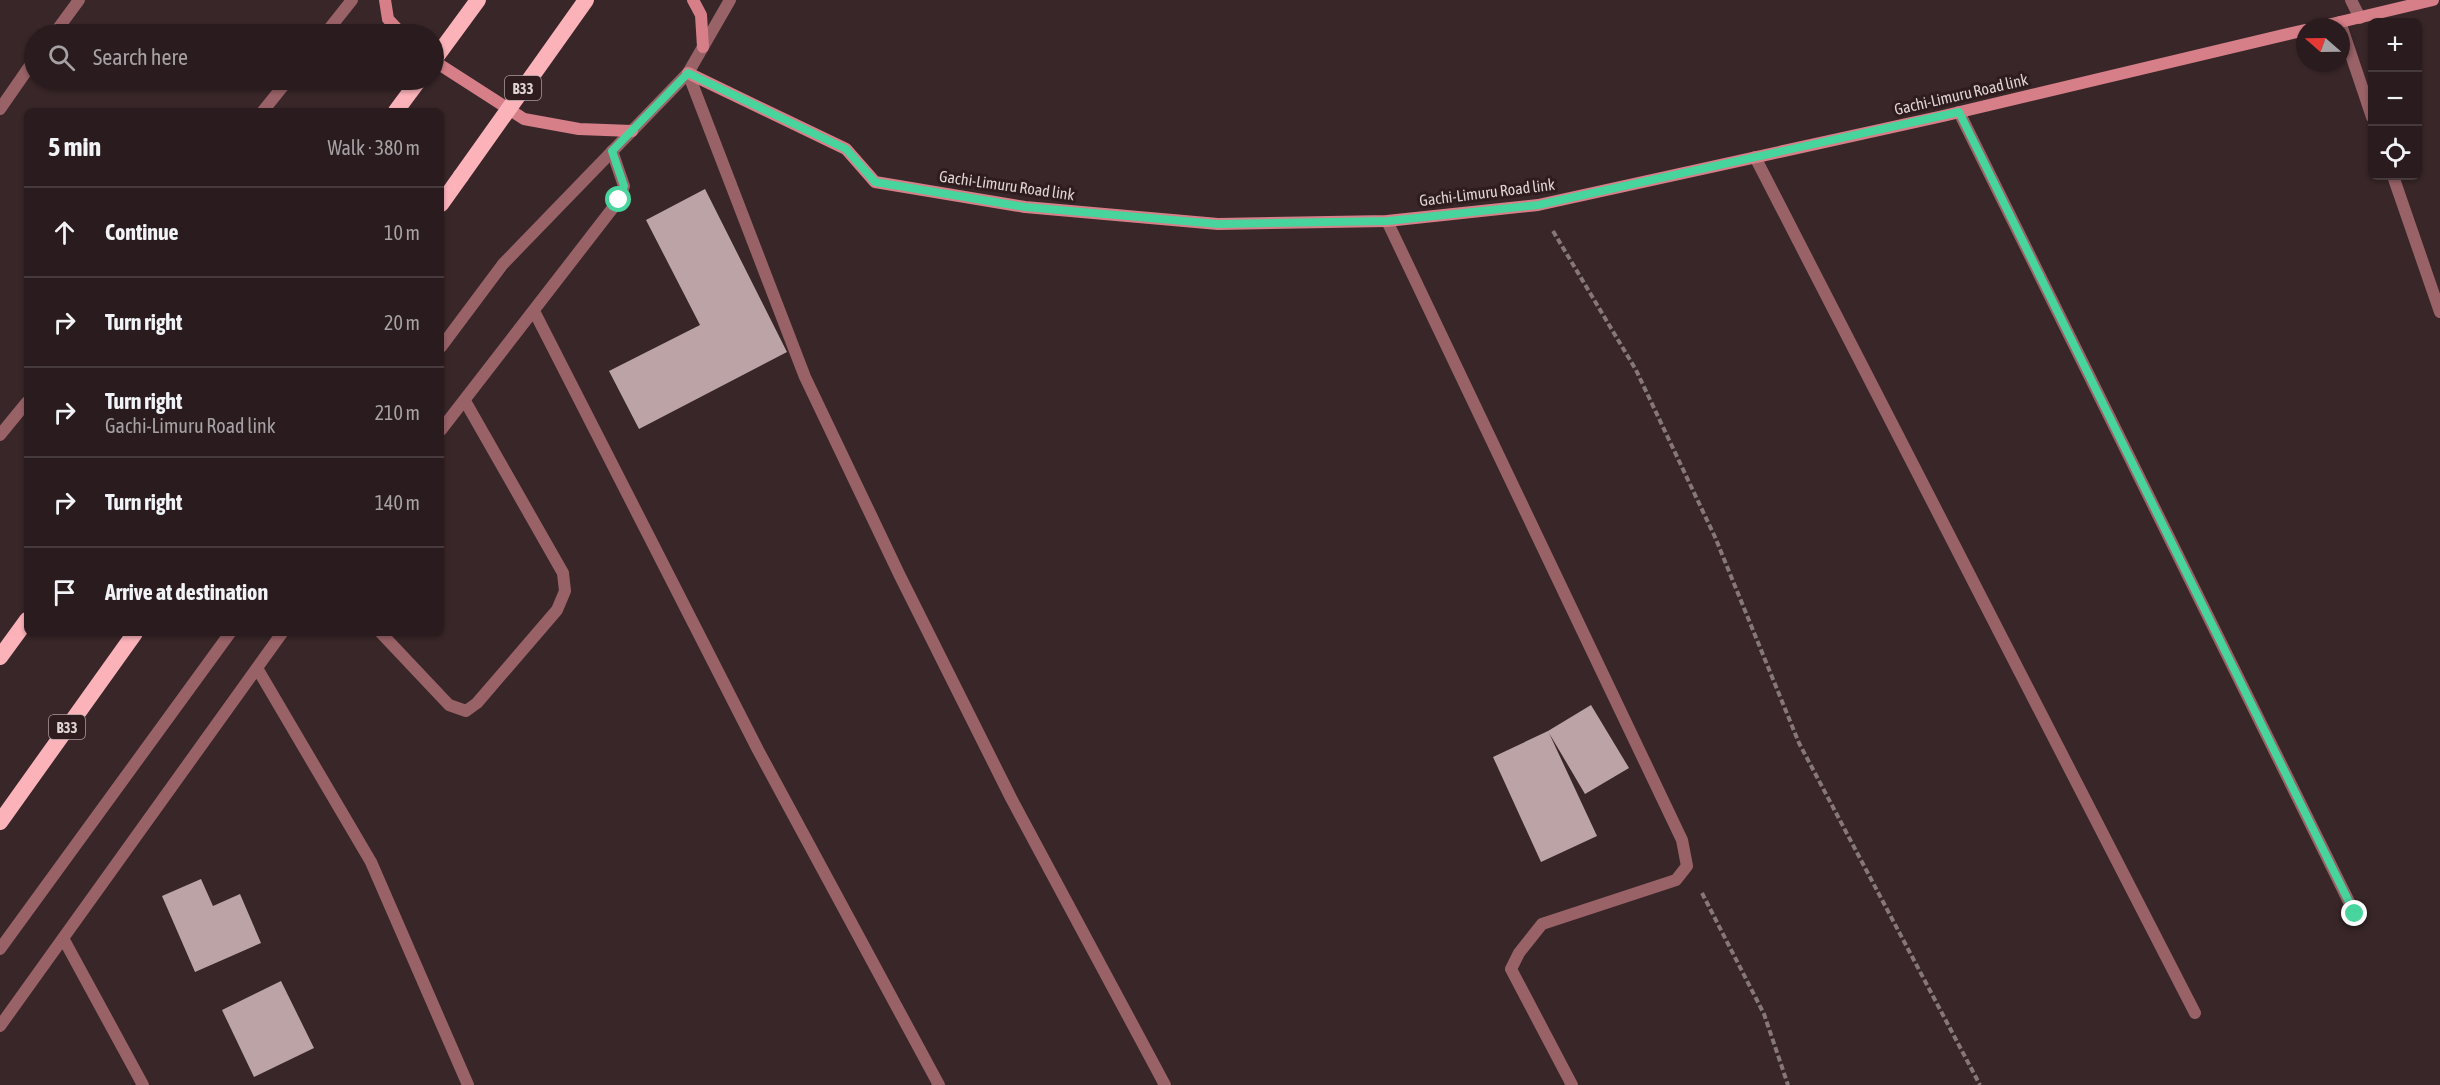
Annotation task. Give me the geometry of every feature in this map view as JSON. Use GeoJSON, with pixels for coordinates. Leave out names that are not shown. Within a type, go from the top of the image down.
{"type":"FeatureCollection","features":[{"type":"Feature","properties":{"kind":"highway"},"geometry":{"type":"LineString","coordinates":[[444,47],[477,0]]}},
{"type":"Feature","properties":{"kind":"highway","name":"B33"},"geometry":{"type":"LineString","coordinates":[[444,200],[586,0]]}},
{"type":"Feature","properties":{"kind":"highway"},"geometry":{"type":"LineString","coordinates":[[398,108],[412,90]]}},
{"type":"Feature","properties":{"kind":"highway"},"geometry":{"type":"LineString","coordinates":[[0,657],[24,624]]}},
{"type":"Feature","properties":{"kind":"highway","name":"B33"},"geometry":{"type":"LineString","coordinates":[[0,822],[133,636]]}},
{"type":"Feature","properties":{"kind":"main road"},"geometry":{"type":"LineString","coordinates":[[385,0],[388,19],[393,24]]}},
{"type":"Feature","properties":{"kind":"main road"},"geometry":{"type":"LineString","coordinates":[[693,0],[701,15],[703,47]]}},
{"type":"Feature","properties":{"kind":"main road"},"geometry":{"type":"LineString","coordinates":[[2350,20],[2433,0]]}},
{"type":"Feature","properties":{"kind":"main road","name":"Gachi-Limuru Road link"},"geometry":{"type":"LineString","coordinates":[[688,73],[846,149],[875,182],[1025,207],[1218,224],[1388,221],[1538,205],[1959,112],[2296,32]]}},
{"type":"Feature","properties":{"kind":"main road"},"geometry":{"type":"LineString","coordinates":[[444,67],[524,119],[579,129],[632,131]]}},
{"type":"Feature","properties":{"kind":"street"},"geometry":{"type":"LineString","coordinates":[[61,24],[79,0]]}},
{"type":"Feature","properties":{"kind":"street"},"geometry":{"type":"LineString","coordinates":[[333,24],[352,0]]}},
{"type":"Feature","properties":{"kind":"street"},"geometry":{"type":"LineString","coordinates":[[444,343],[503,264],[688,73],[730,0]]}},
{"type":"Feature","properties":{"kind":"street"},"geometry":{"type":"LineString","coordinates":[[2351,0],[2360,18]]}},
{"type":"Feature","properties":{"kind":"street"},"geometry":{"type":"LineString","coordinates":[[2350,51],[2368,103]]}},
{"type":"Feature","properties":{"kind":"street"},"geometry":{"type":"LineString","coordinates":[[688,73],[805,377],[900,576],[1011,798],[1166,1085]]}},
{"type":"Feature","properties":{"kind":"street"},"geometry":{"type":"LineString","coordinates":[[0,109],[24,74]]}},
{"type":"Feature","properties":{"kind":"street"},"geometry":{"type":"LineString","coordinates":[[265,108],[280,90]]}},
{"type":"Feature","properties":{"kind":"street"},"geometry":{"type":"LineString","coordinates":[[1959,112],[2355,914]]}},
{"type":"Feature","properties":{"kind":"street"},"geometry":{"type":"LineString","coordinates":[[444,426],[619,200],[624,186],[612,151]]}},
{"type":"Feature","properties":{"kind":"street"},"geometry":{"type":"LineString","coordinates":[[1755,157],[2195,1013]]}},
{"type":"Feature","properties":{"kind":"street"},"geometry":{"type":"LineString","coordinates":[[2394,180],[2440,312]]}},
{"type":"Feature","properties":{"kind":"street"},"geometry":{"type":"LineString","coordinates":[[1388,221],[1682,840],[1687,866],[1676,880],[1542,924],[1519,954],[1511,969],[1572,1085]]}},
{"type":"Feature","properties":{"kind":"street"},"geometry":{"type":"LineString","coordinates":[[534,311],[758,750],[939,1085]]}},
{"type":"Feature","properties":{"kind":"street"},"geometry":{"type":"LineString","coordinates":[[384,636],[449,705],[466,711],[477,703],[556,610],[565,591],[563,573],[465,401]]}},
{"type":"Feature","properties":{"kind":"street"},"geometry":{"type":"LineString","coordinates":[[0,435],[24,406]]}},
{"type":"Feature","properties":{"kind":"street"},"geometry":{"type":"LineString","coordinates":[[0,949],[228,636]]}},
{"type":"Feature","properties":{"kind":"street"},"geometry":{"type":"LineString","coordinates":[[0,1026],[280,636]]}},
{"type":"Feature","properties":{"kind":"street"},"geometry":{"type":"LineString","coordinates":[[257,668],[371,862],[468,1085]]}},
{"type":"Feature","properties":{"kind":"street"},"geometry":{"type":"LineString","coordinates":[[63,938],[142,1085]]}},
{"type":"Feature","properties":{"kind":"path"},"geometry":{"type":"LineString","coordinates":[[1538,205],[1636,370],[1716,537],[1799,743],[1980,1085]]}},
{"type":"Feature","properties":{"kind":"path"},"geometry":{"type":"LineString","coordinates":[[1687,866],[1764,1014],[1788,1085]]}},
{"type":"Feature","properties":{"kind":"building"},"geometry":{"type":"Polygon","coordinates":[[[705,189],[787,352],[639,429],[609,371],[700,325],[646,220],[705,189]]]}},
{"type":"Feature","properties":{"kind":"building"},"geometry":{"type":"Polygon","coordinates":[[[1591,705],[1629,768],[1585,794],[1549,733],[1597,836],[1541,862],[1493,757],[1548,731],[1591,705]]]}},
{"type":"Feature","properties":{"kind":"building"},"geometry":{"type":"Polygon","coordinates":[[[201,879],[213,906],[240,894],[261,943],[195,972],[162,896],[201,879]]]}},
{"type":"Feature","properties":{"kind":"building"},"geometry":{"type":"Polygon","coordinates":[[[281,981],[314,1048],[254,1077],[222,1010],[281,981]]]}},
{"type":"Feature","properties":{"kind":"route"},"geometry":{"type":"LineString","coordinates":[[619,200],[624,186],[612,151],[688,73],[846,149],[875,182],[1025,207],[1218,224],[1388,221],[1538,205],[1959,112],[2355,914]]}}]}
